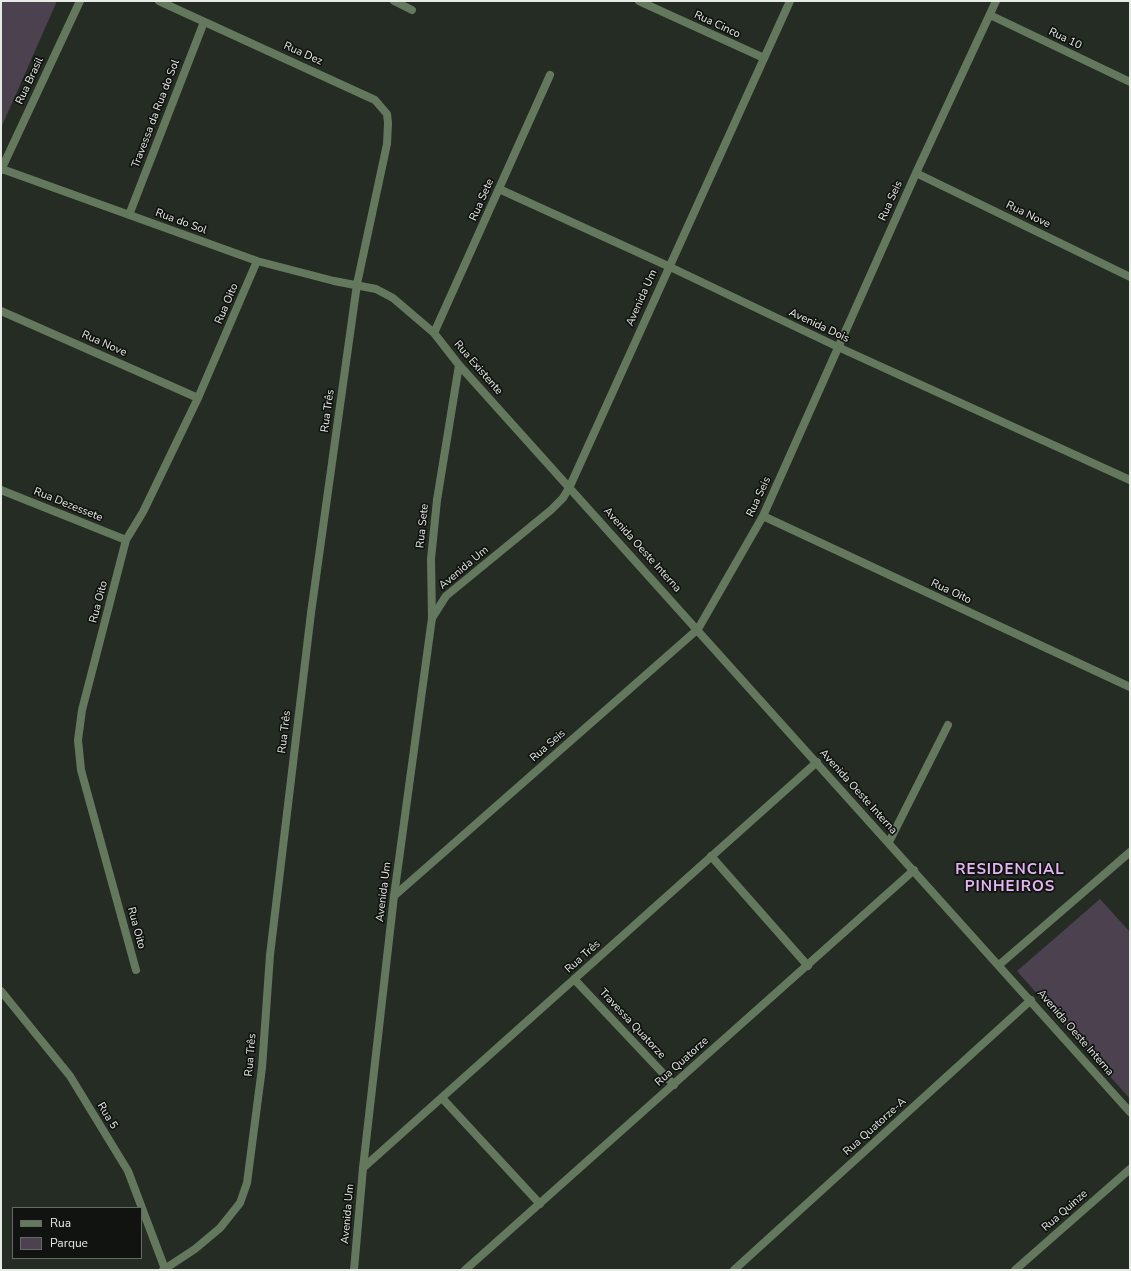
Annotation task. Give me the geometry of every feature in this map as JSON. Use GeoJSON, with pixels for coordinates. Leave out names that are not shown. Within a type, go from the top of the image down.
{"type":"FeatureCollection","features":[{"type":"Feature","properties":{"kind":"street","name":"Rua Brasil"},"geometry":{"type":"LineString","coordinates":[[1,170],[80,1]]}},
{"type":"Feature","properties":{"kind":"street","name":"Rua Dez"},"geometry":{"type":"LineString","coordinates":[[159,1],[375,100],[387,114],[387,144],[383,164]]}},
{"type":"Feature","properties":{"kind":"street"},"geometry":{"type":"LineString","coordinates":[[394,1],[412,10]]}},
{"type":"Feature","properties":{"kind":"street","name":"Rua Cinco"},"geometry":{"type":"LineString","coordinates":[[639,1],[764,58]]}},
{"type":"Feature","properties":{"kind":"street","name":"Avenida Um"},"geometry":{"type":"LineString","coordinates":[[354,1270],[363,1168],[394,896],[432,618],[446,596],[551,510],[563,498],[570,486],[668,266],[790,1]]}},
{"type":"Feature","properties":{"kind":"street","name":"Rua Seis"},"geometry":{"type":"LineString","coordinates":[[394,896],[698,629],[763,516],[916,173],[996,1]]}},
{"type":"Feature","properties":{"kind":"street","name":"Rua 10"},"geometry":{"type":"LineString","coordinates":[[990,15],[1130,82]]}},
{"type":"Feature","properties":{"kind":"street","name":"Travessa da Rua do Sol"},"geometry":{"type":"LineString","coordinates":[[129,215],[204,22]]}},
{"type":"Feature","properties":{"kind":"street","name":"Rua Sete"},"geometry":{"type":"LineString","coordinates":[[434,333],[550,75]]}},
{"type":"Feature","properties":{"kind":"street","name":"Rua Três"},"geometry":{"type":"LineString","coordinates":[[164,1269],[195,1249],[220,1228],[240,1203],[247,1183],[262,1068],[270,955],[311,613],[357,284],[383,164]]}},
{"type":"Feature","properties":{"kind":"street","name":"Rua do Sol"},"geometry":{"type":"LineString","coordinates":[[1,170],[257,260],[334,281],[357,284]]}},
{"type":"Feature","properties":{"kind":"street","name":"Rua Nove"},"geometry":{"type":"LineString","coordinates":[[916,173],[1130,277]]}},
{"type":"Feature","properties":{"kind":"street","name":"Avenida Dois"},"geometry":{"type":"LineString","coordinates":[[499,189],[668,266],[838,347],[1130,480]]}},
{"type":"Feature","properties":{"kind":"street","name":"Rua Oito"},"geometry":{"type":"LineString","coordinates":[[136,970],[82,770],[78,740],[82,710],[126,540],[143,512],[198,398],[257,260]]}},
{"type":"Feature","properties":{"kind":"street","name":"Rua Existente"},"geometry":{"type":"LineString","coordinates":[[357,284],[376,289],[393,298],[434,333],[460,365],[570,486]]}},
{"type":"Feature","properties":{"kind":"street","name":"Rua Nove"},"geometry":{"type":"LineString","coordinates":[[1,311],[198,398]]}},
{"type":"Feature","properties":{"kind":"street","name":"Rua Sete"},"geometry":{"type":"LineString","coordinates":[[432,618],[431,559],[437,500],[460,365]]}},
{"type":"Feature","properties":{"kind":"street","name":"Avenida Oeste Interna"},"geometry":{"type":"LineString","coordinates":[[570,486],[1130,1112]]}},
{"type":"Feature","properties":{"kind":"street","name":"Rua Dezessete"},"geometry":{"type":"LineString","coordinates":[[1,490],[126,540]]}},
{"type":"Feature","properties":{"kind":"street","name":"Rua Oito"},"geometry":{"type":"LineString","coordinates":[[763,516],[1130,687]]}},
{"type":"Feature","properties":{"kind":"street"},"geometry":{"type":"LineString","coordinates":[[889,842],[948,725]]}},
{"type":"Feature","properties":{"kind":"street","name":"Rua Três"},"geometry":{"type":"LineString","coordinates":[[363,1168],[817,762]]}},
{"type":"Feature","properties":{"kind":"street"},"geometry":{"type":"LineString","coordinates":[[999,964],[1130,852]]}},
{"type":"Feature","properties":{"kind":"street"},"geometry":{"type":"LineString","coordinates":[[711,856],[808,966]]}},
{"type":"Feature","properties":{"kind":"street","name":"Rua Quatorze"},"geometry":{"type":"LineString","coordinates":[[465,1270],[914,870]]}},
{"type":"Feature","properties":{"kind":"street","name":"Travessa Quatorze"},"geometry":{"type":"LineString","coordinates":[[574,979],[674,1084]]}},
{"type":"Feature","properties":{"kind":"street","name":"Rua 5"},"geometry":{"type":"LineString","coordinates":[[1,991],[70,1076],[128,1171],[141,1207]]}},
{"type":"Feature","properties":{"kind":"street","name":"Rua Quatorze-A"},"geometry":{"type":"LineString","coordinates":[[734,1270],[1030,1000]]}},
{"type":"Feature","properties":{"kind":"street"},"geometry":{"type":"LineString","coordinates":[[442,1098],[540,1204]]}},
{"type":"Feature","properties":{"kind":"street","name":"Rua Quinze"},"geometry":{"type":"LineString","coordinates":[[1015,1270],[1130,1169]]}},
{"type":"Feature","properties":{"kind":"street","name":"Rua 5"},"geometry":{"type":"LineString","coordinates":[[142,1209],[164,1269]]}},
{"type":"Feature","properties":{"kind":"green space"},"geometry":{"type":"Polygon","coordinates":[[[1,1],[57,1],[1,128],[1,1]]]}},
{"type":"Feature","properties":{"kind":"green space"},"geometry":{"type":"Polygon","coordinates":[[[1100,899],[1130,932],[1130,1099],[1017,971],[1100,899]]]}},
{"type":"Feature","properties":{"kind":"district","name":"RESIDENCIAL PINHEIROS"},"geometry":{"type":"Point","coordinates":[1010,878]}}]}
